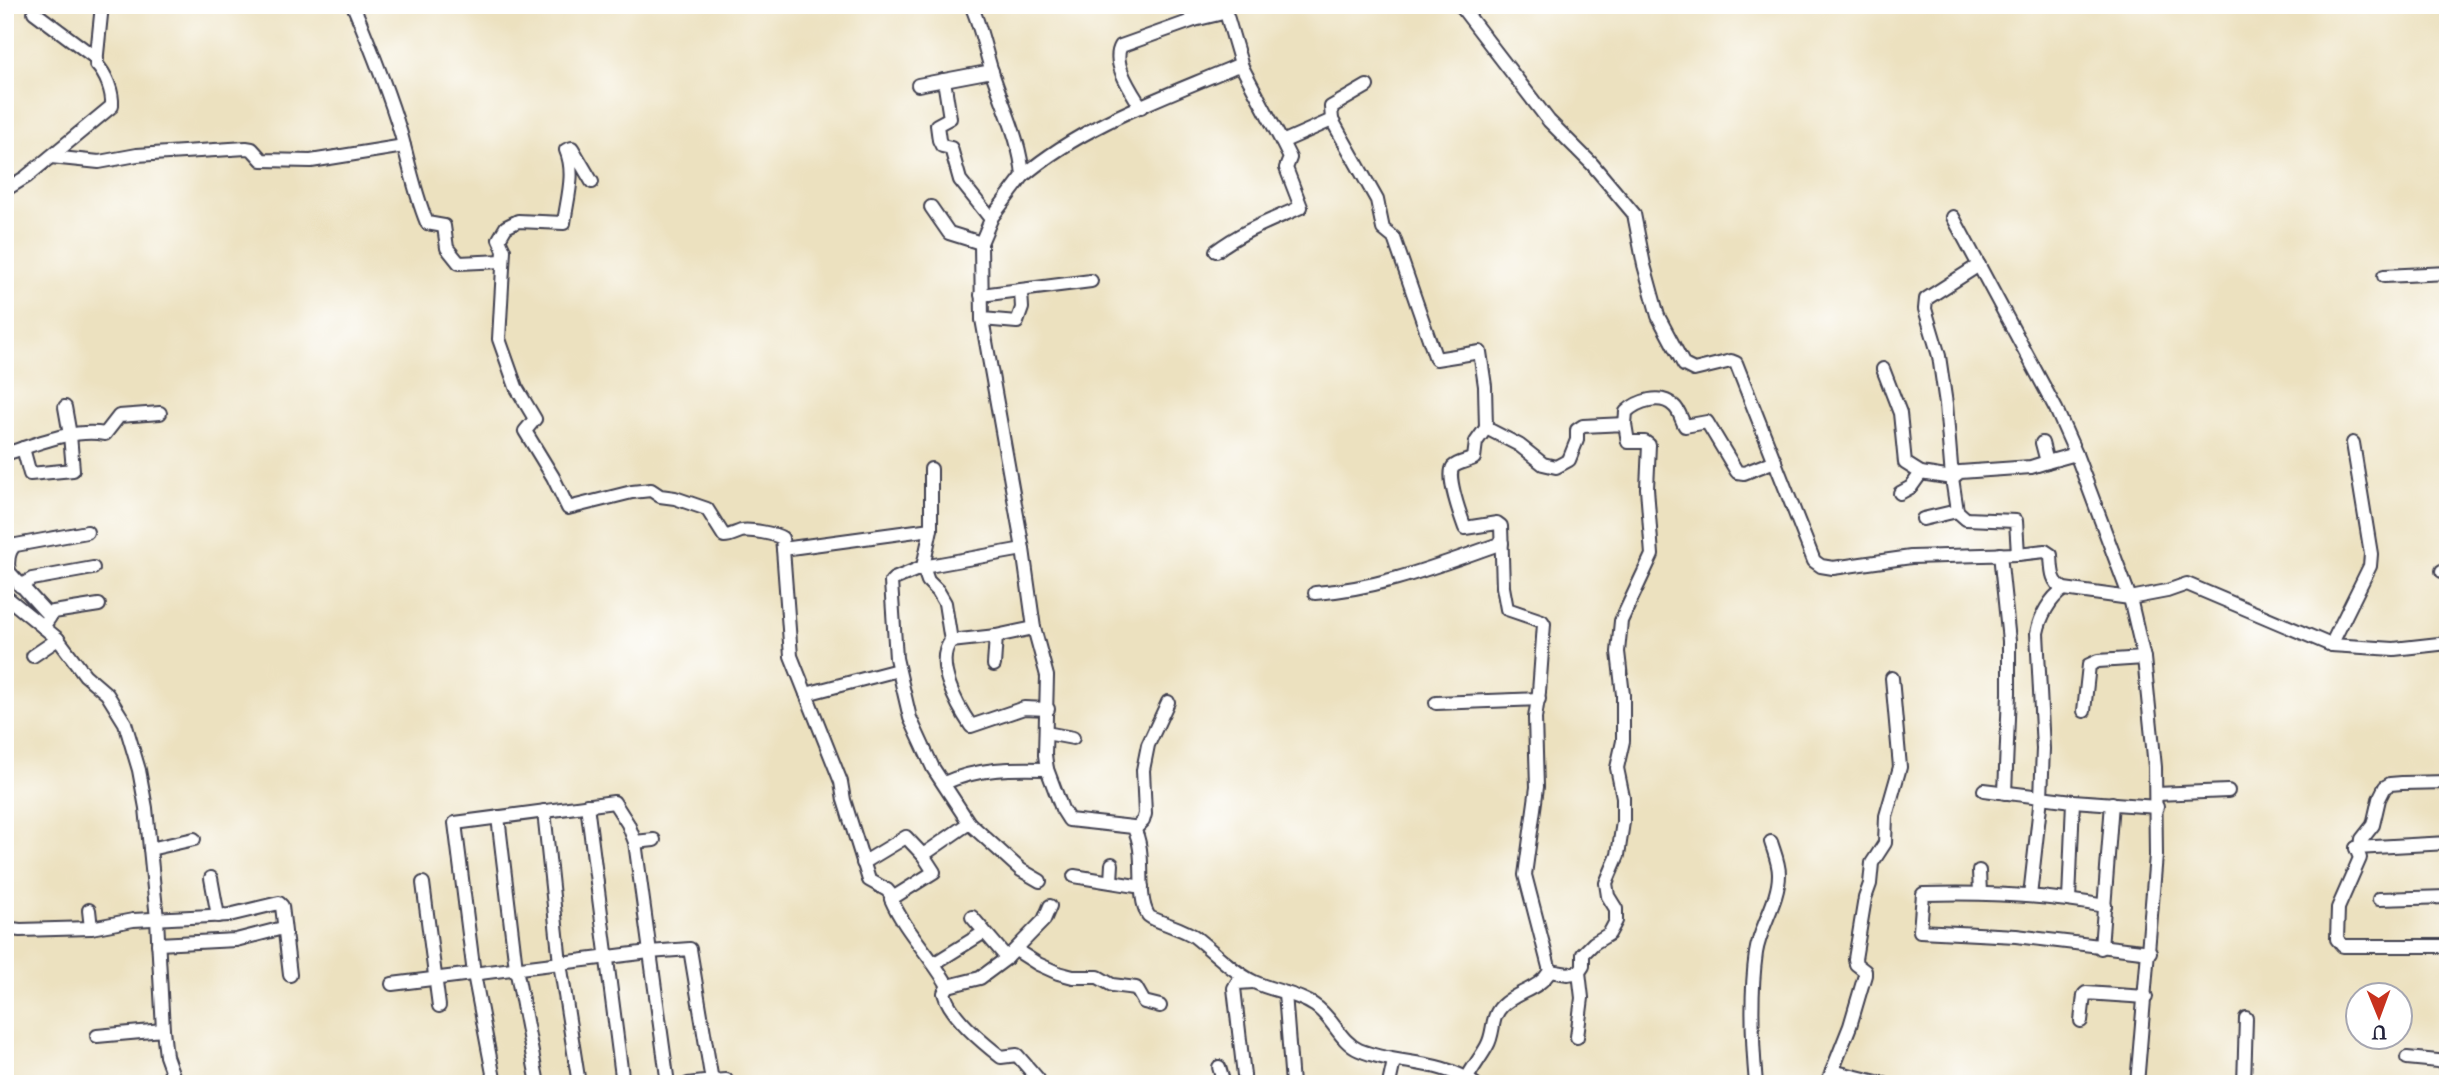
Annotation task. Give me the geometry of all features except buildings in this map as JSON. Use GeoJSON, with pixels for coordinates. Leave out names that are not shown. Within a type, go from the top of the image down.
{"type":"FeatureCollection","features":[{"type":"Feature","properties":{"kind":"street"},"geometry":{"type":"LineString","coordinates":[[5,190],[51,157],[112,106],[113,99],[103,72],[96,64],[102,5]]}},
{"type":"Feature","properties":{"kind":"street"},"geometry":{"type":"LineString","coordinates":[[354,5],[379,66],[427,223],[444,226],[447,248],[457,262],[462,264],[503,261]]}},
{"type":"Feature","properties":{"kind":"street"},"geometry":{"type":"LineString","coordinates":[[971,5],[980,24],[992,71],[1017,142],[1023,176]]}},
{"type":"Feature","properties":{"kind":"street"},"geometry":{"type":"LineString","coordinates":[[1186,5],[1194,20]]}},
{"type":"Feature","properties":{"kind":"street"},"geometry":{"type":"LineString","coordinates":[[1460,5],[1549,121],[1589,161],[1632,211],[1637,222],[1644,265],[1657,313],[1684,365],[1694,370],[1731,361],[1736,363],[1794,516],[1814,561],[1821,566],[1833,568],[1911,557],[2049,552],[2053,578],[2056,585],[2064,589],[2130,598],[2186,584],[2331,645],[2394,649],[2448,643]]}},
{"type":"Feature","properties":{"kind":"street"},"geometry":{"type":"LineString","coordinates":[[34,12],[97,59]]}},
{"type":"Feature","properties":{"kind":"street"},"geometry":{"type":"LineString","coordinates":[[1141,107],[1121,68],[1119,47],[1194,20],[1226,14],[1242,67],[1290,158],[1286,168],[1301,207],[1241,233],[1216,251]]}},
{"type":"Feature","properties":{"kind":"street"},"geometry":{"type":"LineString","coordinates":[[1242,67],[1236,66],[1141,107],[1042,160],[1023,176],[991,219],[981,243],[982,319],[1023,549],[1034,628],[1047,676],[1045,755],[1048,769],[1069,820],[1126,825],[1135,829],[1144,863],[1142,887],[1146,913],[1151,919],[1182,929],[1253,982],[1318,1007],[1354,1048],[1394,1061],[1432,1064],[1471,1081],[1489,1042],[1491,1026],[1500,1007],[1541,983],[1550,971]]}},
{"type":"Feature","properties":{"kind":"street"},"geometry":{"type":"LineString","coordinates":[[918,85],[992,71]]}},
{"type":"Feature","properties":{"kind":"street"},"geometry":{"type":"LineString","coordinates":[[944,80],[950,118],[937,125],[939,141],[942,146],[951,148],[960,180],[991,219]]}},
{"type":"Feature","properties":{"kind":"street"},"geometry":{"type":"LineString","coordinates":[[1367,86],[1331,107],[1332,120],[1370,185],[1380,208],[1384,229],[1394,238],[1436,359],[1480,352],[1485,386],[1486,428],[1476,442],[1474,458],[1455,464],[1451,479],[1465,528],[1499,523],[1507,609],[1544,624],[1539,699],[1535,718],[1537,787],[1525,875],[1550,971]]}},
{"type":"Feature","properties":{"kind":"street"},"geometry":{"type":"LineString","coordinates":[[1282,142],[1332,120]]}},
{"type":"Feature","properties":{"kind":"street"},"geometry":{"type":"LineString","coordinates":[[51,157],[97,163],[136,155],[246,148],[252,149],[262,160],[308,161],[404,146]]}},
{"type":"Feature","properties":{"kind":"street"},"geometry":{"type":"LineString","coordinates":[[592,182],[572,148],[566,150],[571,160],[571,180],[564,223],[518,221],[509,225],[499,239],[504,250],[499,343],[516,387],[535,419],[525,431],[568,508],[651,490],[660,496],[707,509],[724,537],[754,530],[782,538],[790,653],[840,779],[863,863],[870,881],[887,890],[893,897],[892,902],[911,934],[935,963],[948,986]]}},
{"type":"Feature","properties":{"kind":"street"},"geometry":{"type":"LineString","coordinates":[[932,208],[949,233],[981,243]]}},
{"type":"Feature","properties":{"kind":"street"},"geometry":{"type":"LineString","coordinates":[[1953,217],[2056,409],[2076,454],[2130,598],[2144,658],[2160,741],[2150,952],[2137,1084]]}},
{"type":"Feature","properties":{"kind":"street"},"geometry":{"type":"LineString","coordinates":[[1979,265],[1931,295],[1925,304],[1939,356],[1957,511],[1966,519],[2016,521],[2018,554]]}},
{"type":"Feature","properties":{"kind":"street"},"geometry":{"type":"LineString","coordinates":[[2384,276],[2448,273]]}},
{"type":"Feature","properties":{"kind":"street"},"geometry":{"type":"LineString","coordinates":[[981,295],[1091,281]]}},
{"type":"Feature","properties":{"kind":"street"},"geometry":{"type":"LineString","coordinates":[[982,319],[1017,322],[1022,308],[1021,291]]}},
{"type":"Feature","properties":{"kind":"street"},"geometry":{"type":"LineString","coordinates":[[1883,369],[1900,413],[1905,463],[1921,472],[1952,478],[1960,472],[2031,467],[2076,454]]}},
{"type":"Feature","properties":{"kind":"street"},"geometry":{"type":"LineString","coordinates":[[1577,1037],[1582,998],[1579,972],[1583,966],[1585,951],[1609,934],[1616,921],[1616,909],[1608,896],[1606,883],[1620,848],[1623,822],[1623,797],[1617,768],[1623,741],[1619,638],[1624,613],[1638,590],[1652,555],[1647,488],[1649,445],[1645,442],[1628,442],[1626,412],[1636,404],[1649,400],[1669,402],[1676,407],[1685,426],[1707,422],[1737,472],[1744,473],[1775,461]]}},
{"type":"Feature","properties":{"kind":"street"},"geometry":{"type":"LineString","coordinates":[[23,448],[30,474],[71,470],[74,466],[65,407]]}},
{"type":"Feature","properties":{"kind":"street"},"geometry":{"type":"LineString","coordinates":[[5,454],[90,431],[105,434],[119,416],[160,413]]}},
{"type":"Feature","properties":{"kind":"street"},"geometry":{"type":"LineString","coordinates":[[1486,428],[1519,446],[1543,464],[1556,467],[1564,465],[1572,455],[1580,427],[1625,424]]}},
{"type":"Feature","properties":{"kind":"street"},"geometry":{"type":"LineString","coordinates":[[2042,443],[2047,462]]}},
{"type":"Feature","properties":{"kind":"street"},"geometry":{"type":"LineString","coordinates":[[2331,645],[2368,573],[2371,560],[2353,443]]}},
{"type":"Feature","properties":{"kind":"street"},"geometry":{"type":"LineString","coordinates":[[931,469],[931,529],[923,567],[928,581],[945,603],[951,641]]}},
{"type":"Feature","properties":{"kind":"street"},"geometry":{"type":"LineString","coordinates":[[1900,493],[1911,487],[1921,472]]}},
{"type":"Feature","properties":{"kind":"street"},"geometry":{"type":"LineString","coordinates":[[1923,519],[1957,511]]}},
{"type":"Feature","properties":{"kind":"street"},"geometry":{"type":"LineString","coordinates":[[783,549],[931,529]]}},
{"type":"Feature","properties":{"kind":"street"},"geometry":{"type":"LineString","coordinates":[[43,627],[50,620],[47,613],[9,572],[8,563],[12,548],[87,532]]}},
{"type":"Feature","properties":{"kind":"street"},"geometry":{"type":"LineString","coordinates":[[1315,593],[1392,581],[1502,543]]}},
{"type":"Feature","properties":{"kind":"street"},"geometry":{"type":"LineString","coordinates":[[1023,549],[923,567],[891,582],[898,670],[910,718],[933,768],[969,823],[1021,870],[1040,881]]}},
{"type":"Feature","properties":{"kind":"street"},"geometry":{"type":"LineString","coordinates":[[2000,554],[2009,641],[2010,694],[2005,793]]}},
{"type":"Feature","properties":{"kind":"street"},"geometry":{"type":"LineString","coordinates":[[20,586],[32,579],[93,568]]}},
{"type":"Feature","properties":{"kind":"street"},"geometry":{"type":"LineString","coordinates":[[2030,896],[2041,797],[2043,749],[2037,632],[2044,614],[2058,593],[2064,589]]}},
{"type":"Feature","properties":{"kind":"street"},"geometry":{"type":"LineString","coordinates":[[5,596],[58,639],[85,675],[107,694],[125,723],[139,770],[157,919],[163,1031],[166,1056],[176,1084]]}},
{"type":"Feature","properties":{"kind":"street"},"geometry":{"type":"LineString","coordinates":[[47,613],[99,605]]}},
{"type":"Feature","properties":{"kind":"street"},"geometry":{"type":"LineString","coordinates":[[1034,628],[951,641],[947,646],[946,659],[948,681],[958,706],[971,726],[1024,708],[1048,709]]}},
{"type":"Feature","properties":{"kind":"street"},"geometry":{"type":"LineString","coordinates":[[994,665],[992,657],[996,649],[996,636]]}},
{"type":"Feature","properties":{"kind":"street"},"geometry":{"type":"LineString","coordinates":[[33,656],[58,639]]}},
{"type":"Feature","properties":{"kind":"street"},"geometry":{"type":"LineString","coordinates":[[2084,712],[2090,665],[2098,661],[2144,658]]}},
{"type":"Feature","properties":{"kind":"street"},"geometry":{"type":"LineString","coordinates":[[806,694],[898,670]]}},
{"type":"Feature","properties":{"kind":"street"},"geometry":{"type":"LineString","coordinates":[[1885,1084],[1830,1078],[1866,975],[1855,959],[1859,931],[1872,863],[1886,840],[1886,816],[1900,767],[1892,678]]}},
{"type":"Feature","properties":{"kind":"street"},"geometry":{"type":"LineString","coordinates":[[1436,703],[1539,699]]}},
{"type":"Feature","properties":{"kind":"street"},"geometry":{"type":"LineString","coordinates":[[1135,829],[1143,821],[1145,814],[1143,770],[1148,745],[1168,702]]}},
{"type":"Feature","properties":{"kind":"street"},"geometry":{"type":"LineString","coordinates":[[1046,733],[1073,738]]}},
{"type":"Feature","properties":{"kind":"street"},"geometry":{"type":"LineString","coordinates":[[944,783],[976,772],[1009,768],[1048,769]]}},
{"type":"Feature","properties":{"kind":"street"},"geometry":{"type":"LineString","coordinates":[[2356,848],[2361,846],[2362,839],[2373,825],[2379,799],[2385,787],[2402,783],[2448,782]]}},
{"type":"Feature","properties":{"kind":"street"},"geometry":{"type":"LineString","coordinates":[[1984,790],[2112,803],[2228,791]]}},
{"type":"Feature","properties":{"kind":"street"},"geometry":{"type":"LineString","coordinates":[[2069,900],[2073,801]]}},
{"type":"Feature","properties":{"kind":"street"},"geometry":{"type":"LineString","coordinates":[[495,1084],[474,974],[455,823],[614,802],[628,824],[635,842],[668,1084]]}},
{"type":"Feature","properties":{"kind":"street"},"geometry":{"type":"LineString","coordinates":[[2101,948],[2112,803]]}},
{"type":"Feature","properties":{"kind":"street"},"geometry":{"type":"LineString","coordinates":[[587,805],[623,1084]]}},
{"type":"Feature","properties":{"kind":"street"},"geometry":{"type":"LineString","coordinates":[[544,811],[560,963],[579,1084]]}},
{"type":"Feature","properties":{"kind":"street"},"geometry":{"type":"LineString","coordinates":[[498,817],[516,968],[538,1084]]}},
{"type":"Feature","properties":{"kind":"street"},"geometry":{"type":"LineString","coordinates":[[923,855],[969,823]]}},
{"type":"Feature","properties":{"kind":"street"},"geometry":{"type":"LineString","coordinates":[[863,863],[906,837],[923,855],[934,872],[893,897]]}},
{"type":"Feature","properties":{"kind":"street"},"geometry":{"type":"LineString","coordinates":[[150,849],[194,839]]}},
{"type":"Feature","properties":{"kind":"street"},"geometry":{"type":"LineString","coordinates":[[635,842],[654,839]]}},
{"type":"Feature","properties":{"kind":"street"},"geometry":{"type":"LineString","coordinates":[[1756,1084],[1753,1006],[1755,957],[1779,874],[1771,842]]}},
{"type":"Feature","properties":{"kind":"street"},"geometry":{"type":"LineString","coordinates":[[2356,848],[2448,843]]}},
{"type":"Feature","properties":{"kind":"street"},"geometry":{"type":"LineString","coordinates":[[2356,848],[2360,858],[2338,908],[2337,939],[2343,946],[2448,946]]}},
{"type":"Feature","properties":{"kind":"street"},"geometry":{"type":"LineString","coordinates":[[1111,881],[1112,864]]}},
{"type":"Feature","properties":{"kind":"street"},"geometry":{"type":"LineString","coordinates":[[1979,871],[1980,893]]}},
{"type":"Feature","properties":{"kind":"street"},"geometry":{"type":"LineString","coordinates":[[1074,876],[1142,887]]}},
{"type":"Feature","properties":{"kind":"street"},"geometry":{"type":"LineString","coordinates":[[211,878],[218,916]]}},
{"type":"Feature","properties":{"kind":"street"},"geometry":{"type":"LineString","coordinates":[[423,883],[439,1006]]}},
{"type":"Feature","properties":{"kind":"street"},"geometry":{"type":"LineString","coordinates":[[2105,906],[2030,896],[1923,894],[1920,931],[2016,936],[2150,952]]}},
{"type":"Feature","properties":{"kind":"street"},"geometry":{"type":"LineString","coordinates":[[2379,899],[2448,897]]}},
{"type":"Feature","properties":{"kind":"street"},"geometry":{"type":"LineString","coordinates":[[5,928],[91,928],[132,920],[218,916],[281,904],[290,975]]}},
{"type":"Feature","properties":{"kind":"street"},"geometry":{"type":"LineString","coordinates":[[1037,1084],[1038,1079],[1017,1055],[1001,1057],[965,1024],[943,993],[948,986],[980,978],[1012,954],[1044,920],[1050,905]]}},
{"type":"Feature","properties":{"kind":"street"},"geometry":{"type":"LineString","coordinates":[[89,910],[91,928]]}},
{"type":"Feature","properties":{"kind":"street"},"geometry":{"type":"LineString","coordinates":[[972,917],[983,933],[1012,954],[1058,973],[1073,977],[1098,976],[1111,985],[1137,989],[1144,1002],[1160,1006]]}},
{"type":"Feature","properties":{"kind":"street"},"geometry":{"type":"LineString","coordinates":[[158,944],[236,940],[279,929]]}},
{"type":"Feature","properties":{"kind":"street"},"geometry":{"type":"LineString","coordinates":[[935,963],[983,933]]}},
{"type":"Feature","properties":{"kind":"street"},"geometry":{"type":"LineString","coordinates":[[392,984],[649,951],[687,949],[692,952],[712,1081]]}},
{"type":"Feature","properties":{"kind":"street"},"geometry":{"type":"LineString","coordinates":[[1550,971],[1568,974],[1579,972]]}},
{"type":"Feature","properties":{"kind":"street"},"geometry":{"type":"LineString","coordinates":[[1245,1084],[1234,988],[1237,983],[1253,982]]}},
{"type":"Feature","properties":{"kind":"street"},"geometry":{"type":"LineString","coordinates":[[1286,993],[1292,1084]]}},
{"type":"Feature","properties":{"kind":"street"},"geometry":{"type":"LineString","coordinates":[[2081,1021],[2084,995],[2087,993],[2146,997]]}},
{"type":"Feature","properties":{"kind":"street"},"geometry":{"type":"LineString","coordinates":[[2244,1084],[2246,1018]]}},
{"type":"Feature","properties":{"kind":"street"},"geometry":{"type":"LineString","coordinates":[[97,1036],[163,1031]]}},
{"type":"Feature","properties":{"kind":"street"},"geometry":{"type":"LineString","coordinates":[[2407,1058],[2448,1062]]}},
{"type":"Feature","properties":{"kind":"street"},"geometry":{"type":"LineString","coordinates":[[1390,1084],[1394,1061]]}},
{"type":"Feature","properties":{"kind":"street"},"geometry":{"type":"LineString","coordinates":[[1219,1068],[1224,1084]]}},
{"type":"Feature","properties":{"kind":"street"},"geometry":{"type":"LineString","coordinates":[[688,1084],[726,1080],[728,1084]]}},
{"type":"Feature","properties":{"kind":"waterway"},"geometry":{"type":"LineString","coordinates":[[2440,5],[2448,12]]}}]}
